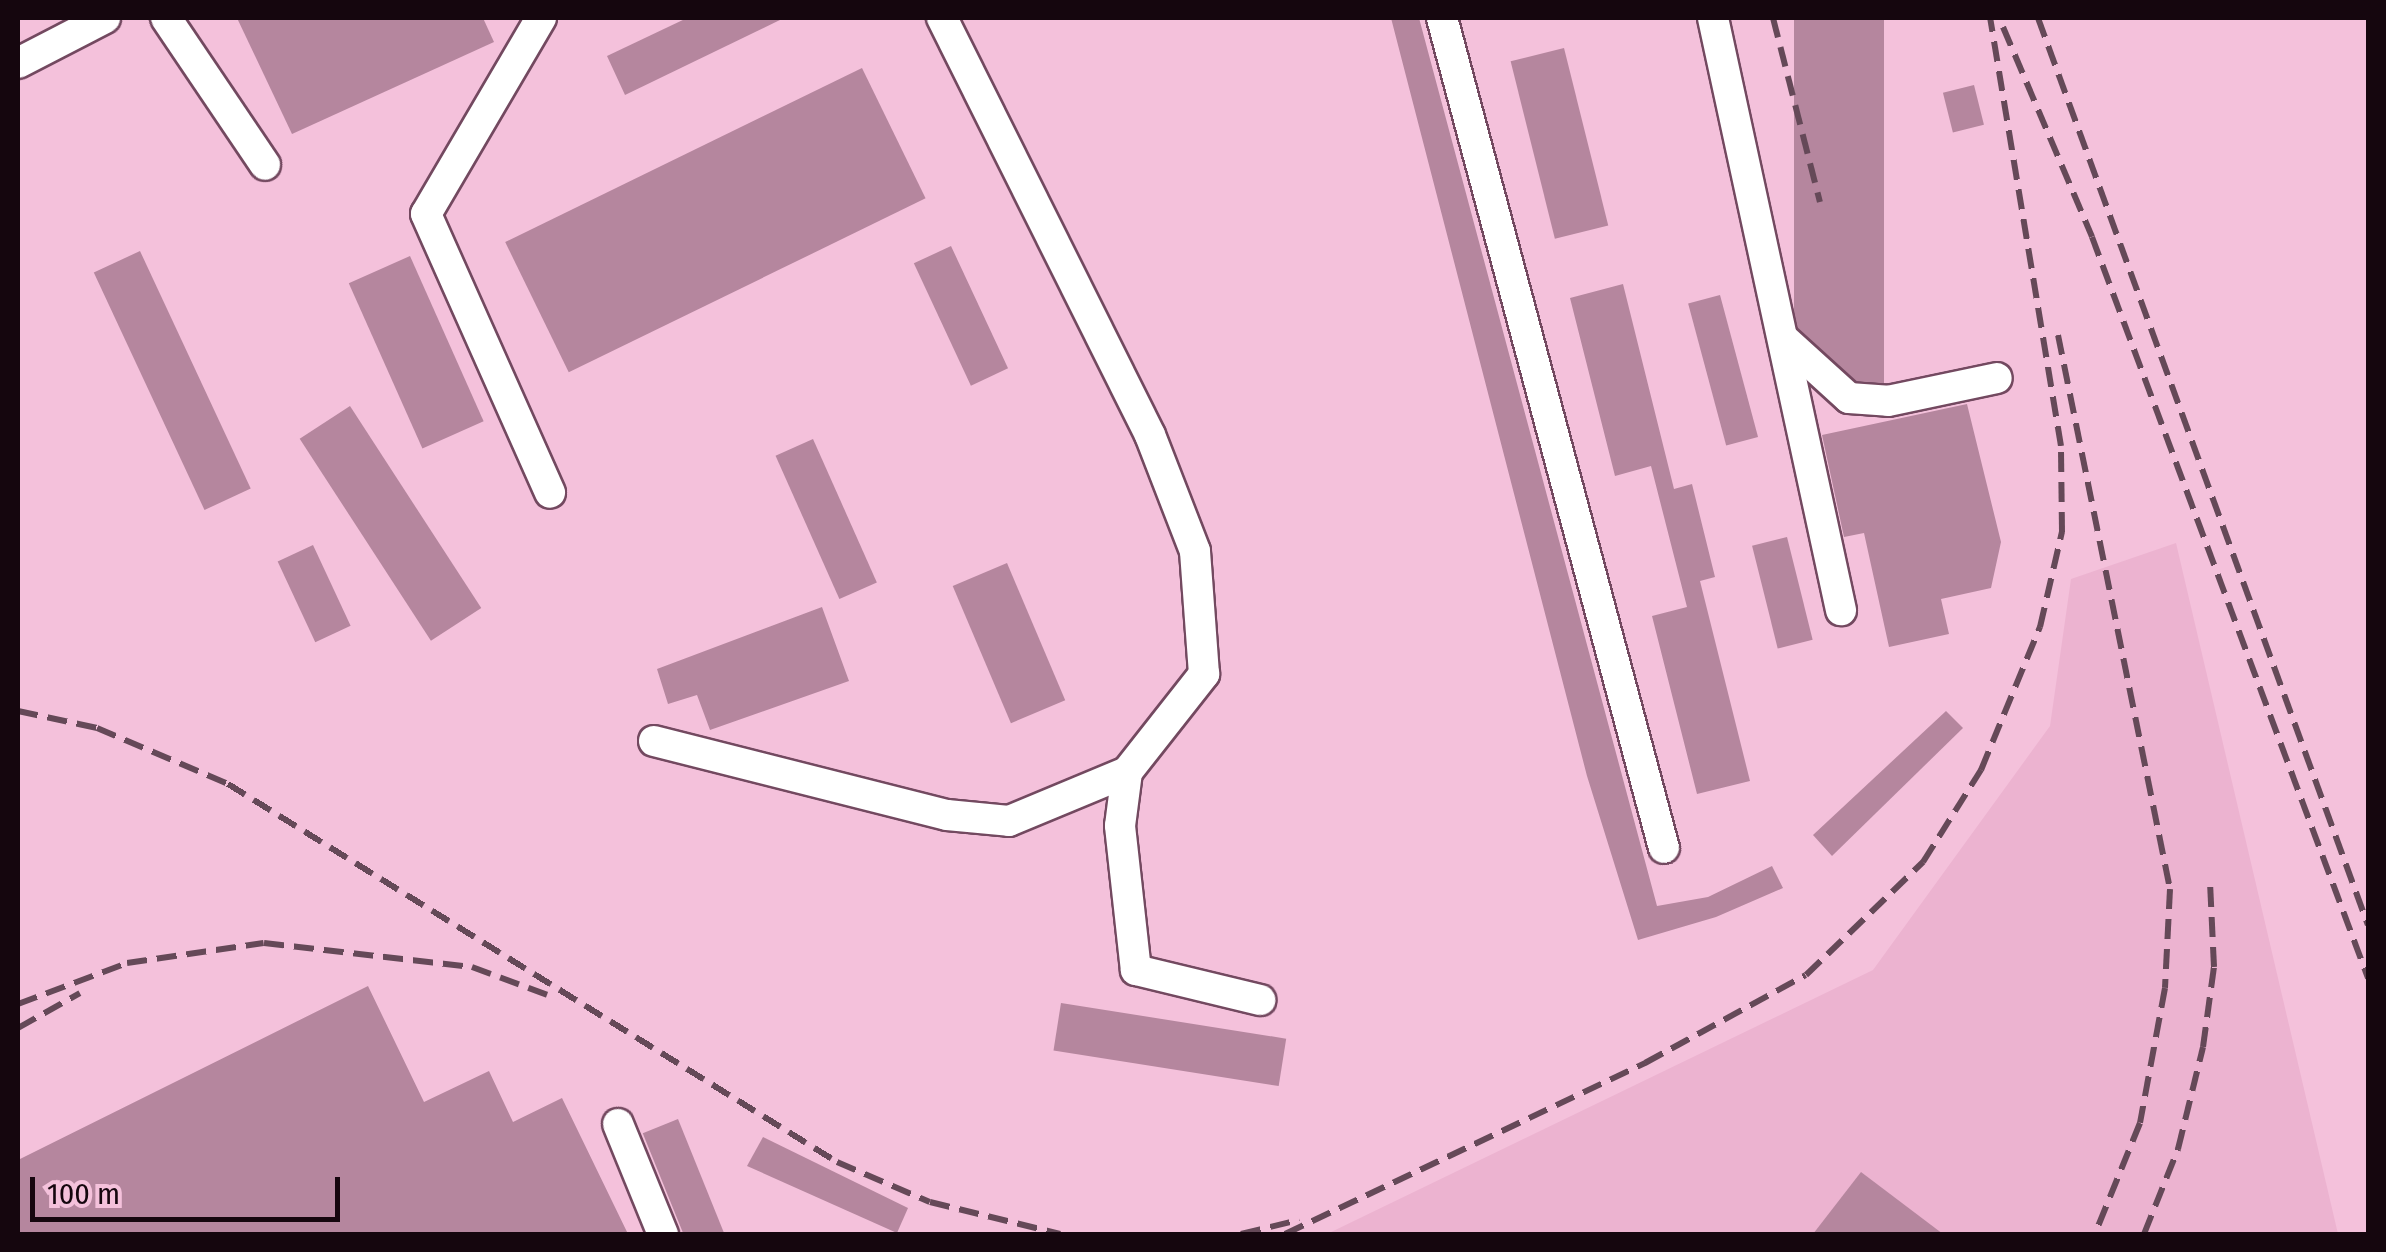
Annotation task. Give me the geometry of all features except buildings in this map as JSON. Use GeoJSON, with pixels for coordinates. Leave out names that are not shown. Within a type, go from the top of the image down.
{"type":"FeatureCollection","features":[{"type":"Feature","properties":{"kind":"street"},"geometry":{"type":"LineString","coordinates":[[18,63],[105,18]]}},
{"type":"Feature","properties":{"kind":"street"},"geometry":{"type":"LineString","coordinates":[[166,18],[264,165]]}},
{"type":"Feature","properties":{"kind":"street"},"geometry":{"type":"LineString","coordinates":[[541,18],[426,214],[550,493]]}},
{"type":"Feature","properties":{"kind":"street"},"geometry":{"type":"LineString","coordinates":[[654,741],[947,815],[1009,821],[1127,772],[1204,674],[1195,551],[1150,435],[942,18]]}},
{"type":"Feature","properties":{"kind":"street"},"geometry":{"type":"LineString","coordinates":[[1442,18],[1664,848]]}},
{"type":"Feature","properties":{"kind":"street"},"geometry":{"type":"LineString","coordinates":[[1712,18],[1786,340],[1793,423],[1841,610]]}},
{"type":"Feature","properties":{"kind":"street"},"geometry":{"type":"LineString","coordinates":[[1786,340],[1849,398],[1888,401],[1997,378]]}},
{"type":"Feature","properties":{"kind":"street"},"geometry":{"type":"LineString","coordinates":[[1127,772],[1120,826],[1136,970],[1260,1000]]}},
{"type":"Feature","properties":{"kind":"street"},"geometry":{"type":"LineString","coordinates":[[618,1124],[662,1234]]}},
{"type":"Feature","properties":{"kind":"shaded area"},"geometry":{"type":"Polygon","coordinates":[[[2176,543],[2338,1234],[1327,1234],[1873,970],[2050,726],[2071,579],[2176,543]]]}},
{"type":"Feature","properties":{"kind":"railway"},"geometry":{"type":"LineString","coordinates":[[1773,18],[1820,202]]}},
{"type":"Feature","properties":{"kind":"railway"},"geometry":{"type":"LineString","coordinates":[[1285,1234],[1645,1063],[1806,975],[1923,862],[1981,770],[2040,627],[2062,532],[2061,446],[1990,18]]}},
{"type":"Feature","properties":{"kind":"railway"},"geometry":{"type":"LineString","coordinates":[[2038,18],[2368,925]]}},
{"type":"Feature","properties":{"kind":"railway"},"geometry":{"type":"LineString","coordinates":[[2003,27],[2092,237],[2368,978]]}},
{"type":"Feature","properties":{"kind":"railway"},"geometry":{"type":"LineString","coordinates":[[2058,335],[2170,889],[2165,988],[2140,1123],[2095,1234]]}},
{"type":"Feature","properties":{"kind":"railway"},"geometry":{"type":"LineString","coordinates":[[18,711],[97,728],[228,784],[837,1162],[930,1202],[1060,1234]]}},
{"type":"Feature","properties":{"kind":"railway"},"geometry":{"type":"LineString","coordinates":[[2144,1234],[2178,1149],[2203,1047],[2214,967],[2210,882]]}},
{"type":"Feature","properties":{"kind":"railway"},"geometry":{"type":"LineString","coordinates":[[18,1004],[127,963],[264,943],[472,967],[553,997]]}},
{"type":"Feature","properties":{"kind":"railway"},"geometry":{"type":"LineString","coordinates":[[18,1028],[80,993]]}},
{"type":"Feature","properties":{"kind":"railway"},"geometry":{"type":"LineString","coordinates":[[1241,1234],[1299,1220]]}}]}
